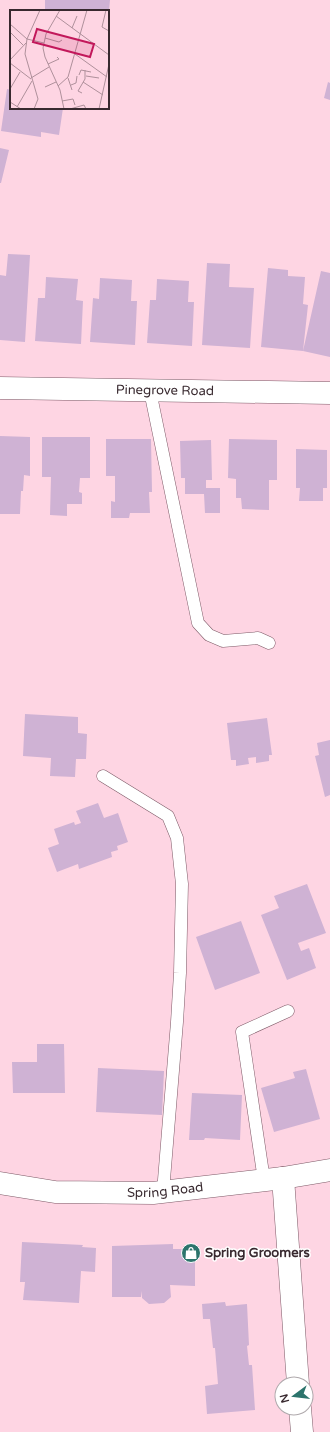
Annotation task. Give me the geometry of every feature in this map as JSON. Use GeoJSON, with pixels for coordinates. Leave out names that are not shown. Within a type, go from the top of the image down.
{"type":"FeatureCollection","features":[{"type":"Feature","properties":{"kind":"street","name":"Pinegrove Road"},"geometry":{"type":"LineString","coordinates":[[0,388],[330,393]]}},
{"type":"Feature","properties":{"kind":"street","name":"Spring Road"},"geometry":{"type":"LineString","coordinates":[[0,1183],[56,1192],[153,1193],[273,1179],[330,1170]]}},
{"type":"Feature","properties":{"kind":"street"},"geometry":{"type":"LineString","coordinates":[[273,1179],[297,1376]]}},
{"type":"Feature","properties":{"kind":"street"},"geometry":{"type":"LineString","coordinates":[[301,1416],[302,1432]]}},
{"type":"Feature","properties":{"kind":"lane"},"geometry":{"type":"LineString","coordinates":[[150,391],[198,622],[209,635],[223,641],[258,638],[269,643]]}},
{"type":"Feature","properties":{"kind":"lane"},"geometry":{"type":"LineString","coordinates":[[103,776],[168,816],[177,838],[182,884],[180,973],[163,1192]]}},
{"type":"Feature","properties":{"kind":"lane"},"geometry":{"type":"LineString","coordinates":[[273,1179],[242,1032],[288,1011]]}},
{"type":"Feature","properties":{"kind":"building"},"geometry":{"type":"Polygon","coordinates":[[[45,0],[110,0],[109,11],[45,10],[45,0]]]}},
{"type":"Feature","properties":{"kind":"building"},"geometry":{"type":"Polygon","coordinates":[[[328,82],[330,83],[330,100],[324,98],[328,82]]]}},
{"type":"Feature","properties":{"kind":"building"},"geometry":{"type":"Polygon","coordinates":[[[7,89],[10,90],[10,109],[63,109],[59,135],[41,132],[41,137],[1,131],[7,89]]]}},
{"type":"Feature","properties":{"kind":"building"},"geometry":{"type":"Polygon","coordinates":[[[0,148],[9,150],[1,183],[0,183],[0,148]]]}},
{"type":"Feature","properties":{"kind":"building"},"geometry":{"type":"Polygon","coordinates":[[[8,254],[30,255],[25,342],[0,340],[0,275],[6,276],[8,254]]]}},
{"type":"Feature","properties":{"kind":"building"},"geometry":{"type":"Polygon","coordinates":[[[207,263],[230,264],[229,287],[254,288],[250,348],[202,345],[207,263]]]}},
{"type":"Feature","properties":{"kind":"building"},"geometry":{"type":"Polygon","coordinates":[[[268,268],[288,270],[288,276],[305,277],[303,304],[308,305],[303,351],[261,347],[268,268]]]}},
{"type":"Feature","properties":{"kind":"building"},"geometry":{"type":"Polygon","coordinates":[[[321,271],[330,273],[330,357],[303,351],[321,271]]]}},
{"type":"Feature","properties":{"kind":"building"},"geometry":{"type":"Polygon","coordinates":[[[46,277],[78,279],[76,300],[83,301],[81,344],[35,341],[38,298],[45,298],[46,277]]]}},
{"type":"Feature","properties":{"kind":"building"},"geometry":{"type":"Polygon","coordinates":[[[100,278],[132,280],[131,301],[137,301],[135,345],[90,342],[93,298],[99,299],[100,278]]]}},
{"type":"Feature","properties":{"kind":"building"},"geometry":{"type":"Polygon","coordinates":[[[157,279],[189,281],[188,302],[194,302],[192,346],[147,343],[150,300],[156,300],[157,279]]]}},
{"type":"Feature","properties":{"kind":"building"},"geometry":{"type":"Polygon","coordinates":[[[0,436],[30,437],[30,476],[24,475],[23,491],[21,491],[20,514],[0,514],[0,436]]]}},
{"type":"Feature","properties":{"kind":"building"},"geometry":{"type":"Polygon","coordinates":[[[42,437],[90,437],[90,478],[80,478],[79,492],[82,493],[82,504],[67,504],[67,516],[50,515],[51,477],[42,477],[42,437]]]}},
{"type":"Feature","properties":{"kind":"building"},"geometry":{"type":"Polygon","coordinates":[[[106,439],[151,439],[152,492],[149,492],[150,513],[130,513],[129,518],[111,518],[111,501],[115,502],[115,476],[106,476],[106,439]]]}},
{"type":"Feature","properties":{"kind":"building"},"geometry":{"type":"Polygon","coordinates":[[[229,439],[277,440],[277,480],[269,480],[269,510],[242,509],[241,498],[236,498],[236,479],[228,478],[229,439]]]}},
{"type":"Feature","properties":{"kind":"building"},"geometry":{"type":"Polygon","coordinates":[[[211,440],[212,480],[206,480],[206,488],[220,488],[220,513],[205,513],[204,494],[185,494],[185,478],[181,478],[180,441],[211,440]]]}},
{"type":"Feature","properties":{"kind":"building"},"geometry":{"type":"Polygon","coordinates":[[[296,449],[327,450],[327,488],[323,488],[323,501],[299,501],[300,488],[296,488],[296,449]]]}},
{"type":"Feature","properties":{"kind":"building"},"geometry":{"type":"Polygon","coordinates":[[[25,714],[78,717],[78,733],[87,734],[86,759],[76,759],[75,777],[50,776],[51,758],[23,756],[25,714]]]}},
{"type":"Feature","properties":{"kind":"building"},"geometry":{"type":"Polygon","coordinates":[[[267,718],[272,755],[269,755],[269,761],[256,763],[256,757],[248,758],[249,764],[236,766],[236,760],[231,760],[227,723],[267,718]]]}},
{"type":"Feature","properties":{"kind":"building"},"geometry":{"type":"Polygon","coordinates":[[[330,740],[330,795],[325,797],[315,756],[319,755],[317,743],[330,740]]]}},
{"type":"Feature","properties":{"kind":"building"},"geometry":{"type":"Polygon","coordinates":[[[98,803],[104,818],[118,813],[128,842],[117,846],[118,850],[111,852],[112,857],[79,869],[78,864],[57,872],[48,848],[59,844],[54,829],[74,822],[75,825],[81,823],[76,811],[98,803]]]}},
{"type":"Feature","properties":{"kind":"building"},"geometry":{"type":"Polygon","coordinates":[[[307,884],[326,933],[298,943],[301,951],[309,948],[316,968],[287,980],[261,915],[279,908],[274,896],[307,884]]]}},
{"type":"Feature","properties":{"kind":"building"},"geometry":{"type":"Polygon","coordinates":[[[241,921],[260,973],[215,990],[196,937],[241,921]]]}},
{"type":"Feature","properties":{"kind":"building"},"geometry":{"type":"Polygon","coordinates":[[[37,1044],[64,1044],[65,1093],[13,1093],[12,1062],[37,1062],[37,1044]]]}},
{"type":"Feature","properties":{"kind":"building"},"geometry":{"type":"Polygon","coordinates":[[[98,1068],[164,1071],[162,1115],[96,1112],[98,1068]]]}},
{"type":"Feature","properties":{"kind":"building"},"geometry":{"type":"Polygon","coordinates":[[[306,1069],[320,1119],[274,1132],[261,1088],[295,1078],[293,1072],[306,1069]]]}},
{"type":"Feature","properties":{"kind":"building"},"geometry":{"type":"Polygon","coordinates":[[[192,1093],[242,1095],[240,1140],[205,1138],[204,1140],[189,1140],[192,1093]]]}},
{"type":"Feature","properties":{"kind":"building"},"geometry":{"type":"Polygon","coordinates":[[[22,1242],[83,1245],[82,1247],[96,1248],[95,1272],[81,1271],[79,1303],[23,1300],[25,1282],[20,1282],[22,1242]]]}},
{"type":"Feature","properties":{"kind":"building"},"geometry":{"type":"Polygon","coordinates":[[[173,1244],[173,1249],[195,1249],[195,1286],[170,1285],[171,1297],[164,1303],[149,1304],[142,1298],[142,1291],[141,1297],[112,1297],[112,1246],[173,1244]]]}},
{"type":"Feature","properties":{"kind":"building"},"geometry":{"type":"Polygon","coordinates":[[[225,1302],[226,1306],[247,1304],[249,1345],[247,1346],[249,1365],[252,1365],[255,1410],[207,1414],[205,1386],[218,1384],[215,1348],[213,1348],[210,1319],[203,1319],[202,1304],[225,1302]]]}},
{"type":"Feature","properties":{"kind":"place","name":"Spring Groomers"},"geometry":{"type":"Point","coordinates":[191,1253]}}]}
